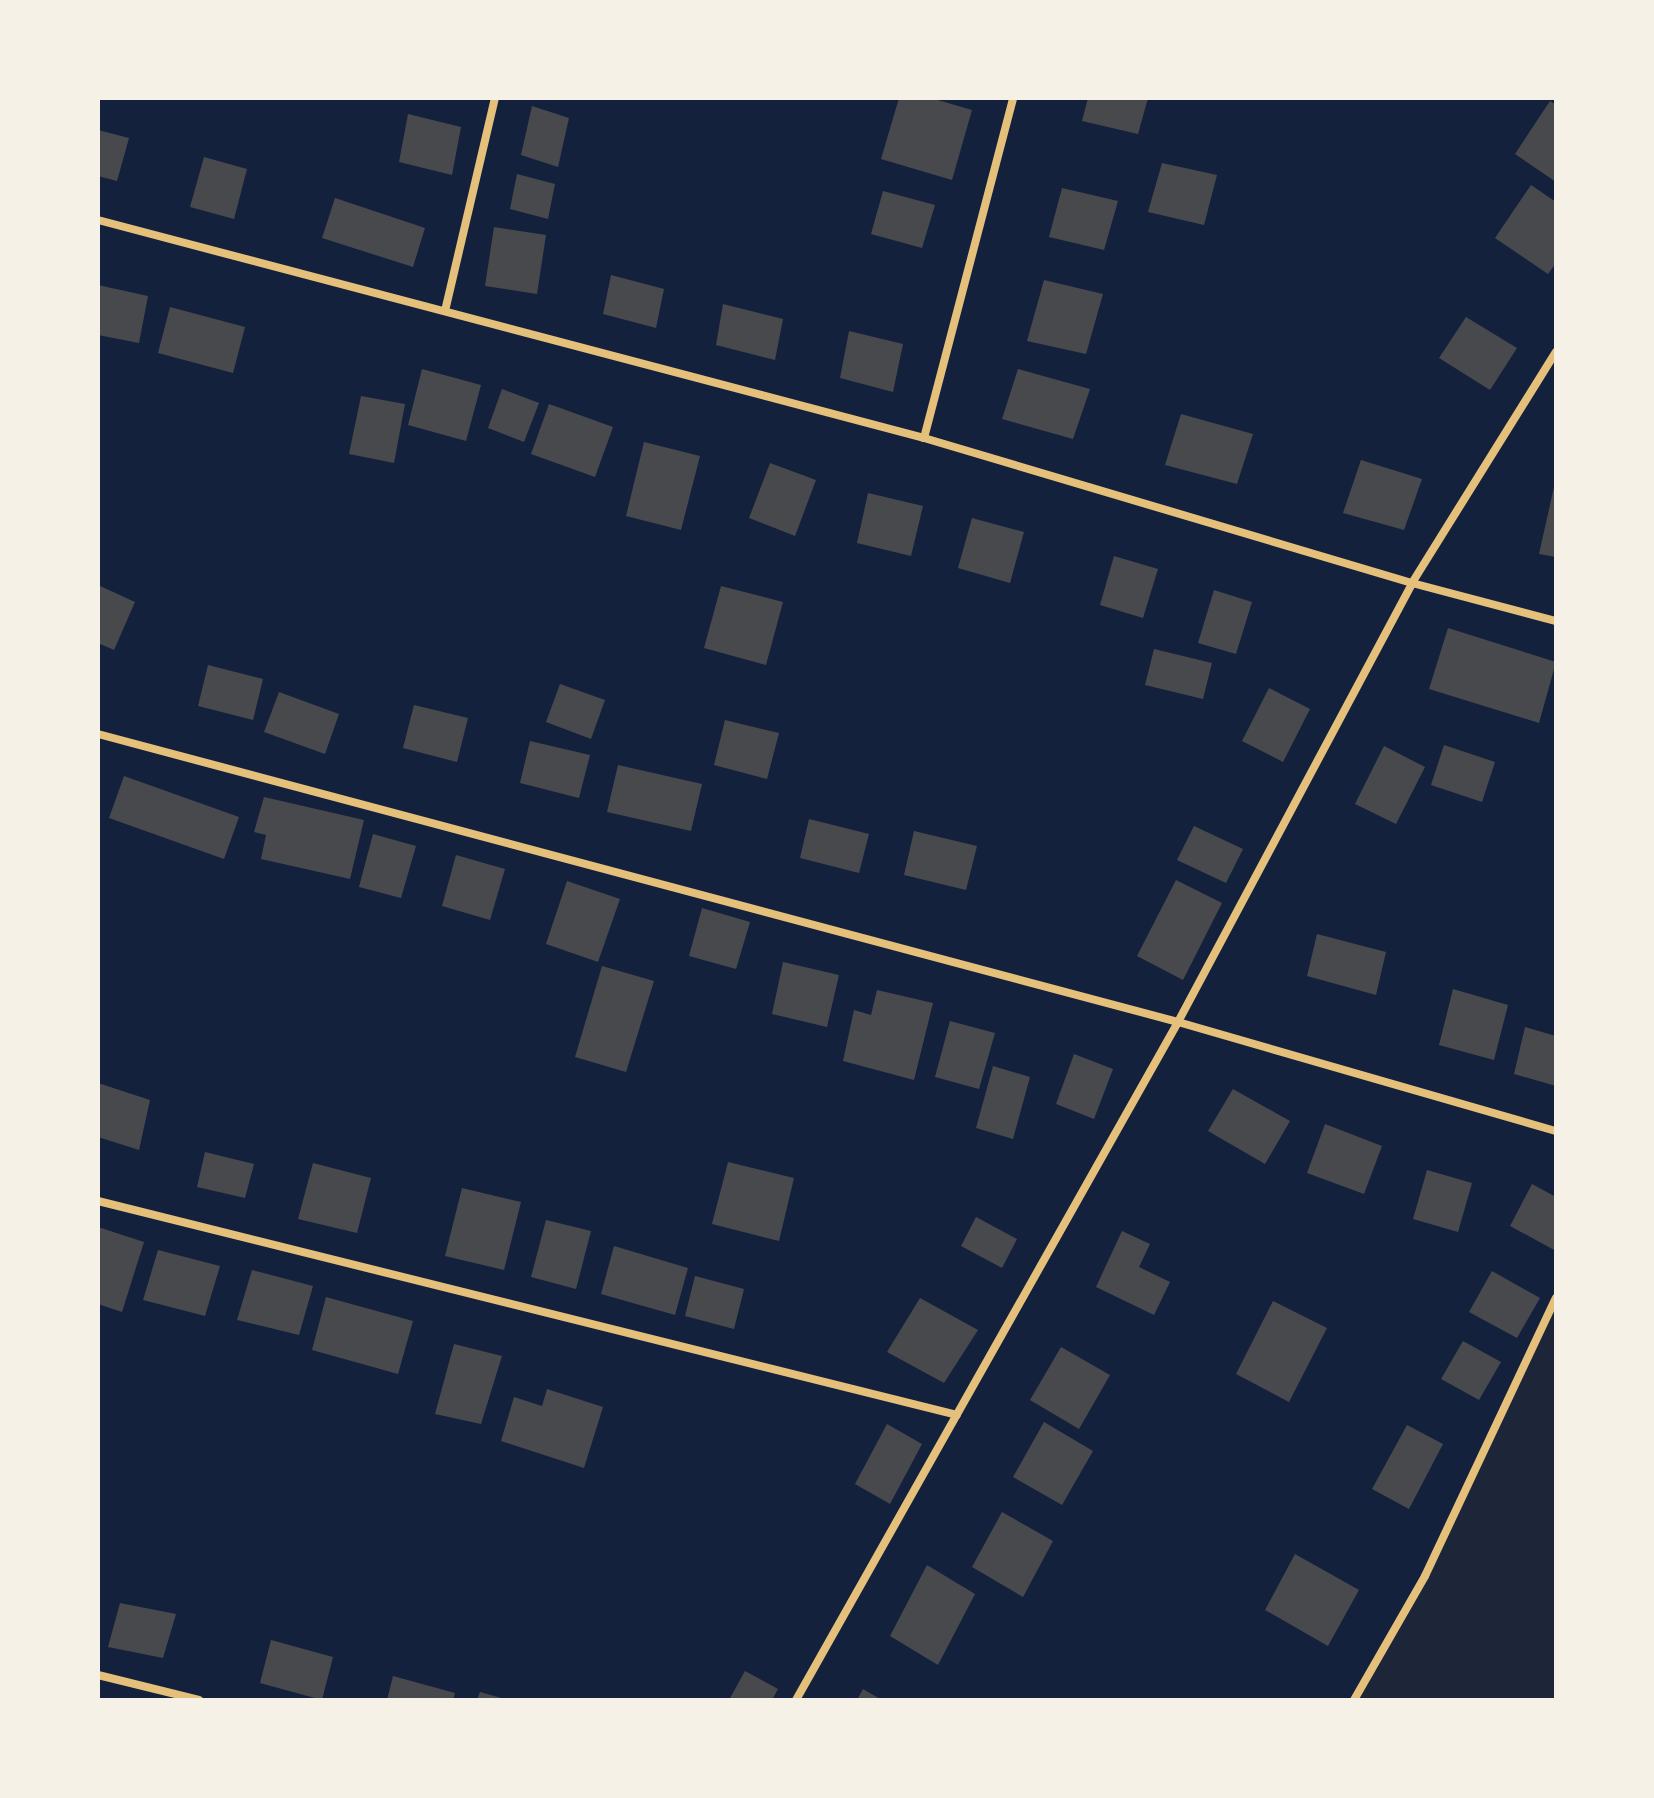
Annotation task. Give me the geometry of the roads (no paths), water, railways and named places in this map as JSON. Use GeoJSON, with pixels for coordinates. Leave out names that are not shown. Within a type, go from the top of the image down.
{"type":"FeatureCollection","features":[{"type":"Feature","properties":{"kind":"street"},"geometry":{"type":"LineString","coordinates":[[445,311],[495,98]]}},
{"type":"Feature","properties":{"kind":"street"},"geometry":{"type":"LineString","coordinates":[[924,438],[1013,98]]}},
{"type":"Feature","properties":{"kind":"street"},"geometry":{"type":"LineString","coordinates":[[98,220],[924,438],[1412,583],[1556,621]]}},
{"type":"Feature","properties":{"kind":"street"},"geometry":{"type":"LineString","coordinates":[[796,1700],[1178,1022],[1412,583],[1556,352]]}},
{"type":"Feature","properties":{"kind":"street"},"geometry":{"type":"LineString","coordinates":[[98,734],[1178,1022],[1556,1131]]}},
{"type":"Feature","properties":{"kind":"street"},"geometry":{"type":"LineString","coordinates":[[98,1201],[957,1415]]}},
{"type":"Feature","properties":{"kind":"street"},"geometry":{"type":"LineString","coordinates":[[1354,1700],[1425,1576],[1556,1298]]}},
{"type":"Feature","properties":{"kind":"street"},"geometry":{"type":"LineString","coordinates":[[98,1675],[199,1700]]}}]}
